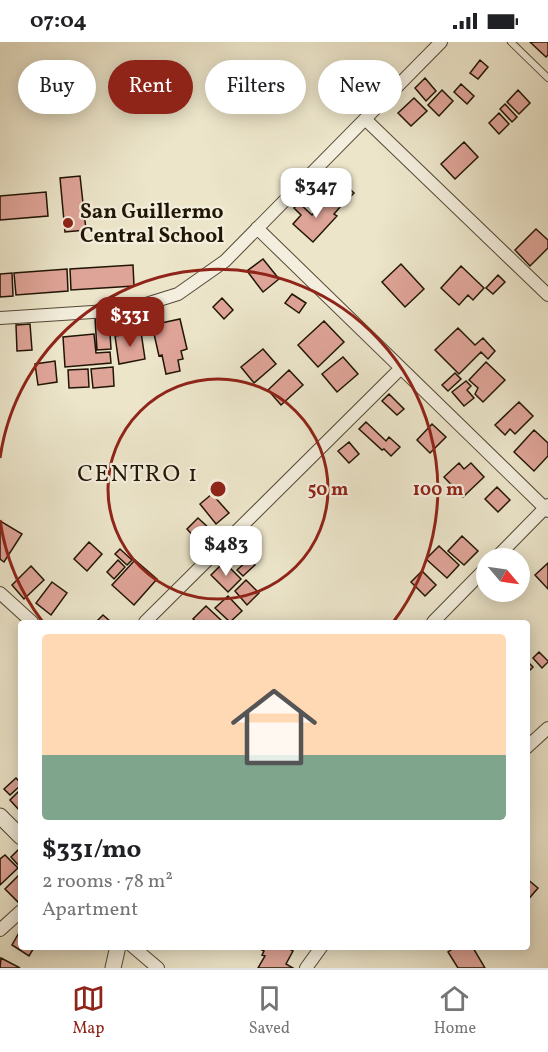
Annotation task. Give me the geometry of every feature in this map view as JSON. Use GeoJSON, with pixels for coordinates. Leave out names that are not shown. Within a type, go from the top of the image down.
{"type":"FeatureCollection","features":[{"type":"Feature","properties":{"kind":"street"},"geometry":{"type":"LineString","coordinates":[[0,318],[108,311],[142,305],[178,294],[225,261],[441,42]]}},
{"type":"Feature","properties":{"kind":"street"},"geometry":{"type":"LineString","coordinates":[[365,119],[548,295]]}},
{"type":"Feature","properties":{"kind":"street"},"geometry":{"type":"LineString","coordinates":[[257,228],[547,508],[506,548]]}},
{"type":"Feature","properties":{"kind":"street"},"geometry":{"type":"LineString","coordinates":[[147,620],[401,368]]}},
{"type":"Feature","properties":{"kind":"street"},"geometry":{"type":"LineString","coordinates":[[435,620],[476,578]]}},
{"type":"Feature","properties":{"kind":"street"},"geometry":{"type":"LineString","coordinates":[[0,593],[30,620]]}},
{"type":"Feature","properties":{"kind":"street"},"geometry":{"type":"LineString","coordinates":[[530,744],[548,728]]}},
{"type":"Feature","properties":{"kind":"street"},"geometry":{"type":"LineString","coordinates":[[0,816],[18,834]]}},
{"type":"Feature","properties":{"kind":"street"},"geometry":{"type":"LineString","coordinates":[[0,930],[18,914]]}},
{"type":"Feature","properties":{"kind":"street"},"geometry":{"type":"LineString","coordinates":[[113,968],[117,950]]}},
{"type":"Feature","properties":{"kind":"street"},"geometry":{"type":"LineString","coordinates":[[137,950],[158,968]]}},
{"type":"Feature","properties":{"kind":"street"},"geometry":{"type":"LineString","coordinates":[[306,968],[318,950]]}},
{"type":"Feature","properties":{"kind":"lane"},"geometry":{"type":"LineString","coordinates":[[511,42],[548,78]]}},
{"type":"Feature","properties":{"kind":"building"},"geometry":{"type":"Polygon","coordinates":[[[530,42],[548,42],[548,55],[546,57],[530,42]]]}},
{"type":"Feature","properties":{"kind":"building"},"geometry":{"type":"Polygon","coordinates":[[[480,60],[488,67],[478,79],[470,73],[480,60]]]}},
{"type":"Feature","properties":{"kind":"building"},"geometry":{"type":"Polygon","coordinates":[[[425,78],[436,91],[426,101],[415,88],[425,78]]]}},
{"type":"Feature","properties":{"kind":"building"},"geometry":{"type":"Polygon","coordinates":[[[461,84],[474,96],[467,104],[454,92],[461,84]]]}},
{"type":"Feature","properties":{"kind":"building"},"geometry":{"type":"Polygon","coordinates":[[[442,90],[453,101],[439,116],[428,105],[442,90]]]}},
{"type":"Feature","properties":{"kind":"building"},"geometry":{"type":"Polygon","coordinates":[[[518,90],[530,103],[519,114],[507,102],[518,90]]]}},
{"type":"Feature","properties":{"kind":"building"},"geometry":{"type":"Polygon","coordinates":[[[414,98],[427,111],[411,126],[399,114],[402,114],[402,109],[414,98]]]}},
{"type":"Feature","properties":{"kind":"building"},"geometry":{"type":"Polygon","coordinates":[[[505,104],[517,117],[512,122],[500,109],[505,104]]]}},
{"type":"Feature","properties":{"kind":"building"},"geometry":{"type":"Polygon","coordinates":[[[499,113],[509,124],[499,134],[489,123],[499,113]]]}},
{"type":"Feature","properties":{"kind":"building"},"geometry":{"type":"Polygon","coordinates":[[[464,142],[478,157],[455,179],[441,164],[464,142]]]}},
{"type":"Feature","properties":{"kind":"building"},"geometry":{"type":"Polygon","coordinates":[[[80,176],[86,230],[65,232],[60,178],[80,176]]]}},
{"type":"Feature","properties":{"kind":"building"},"geometry":{"type":"Polygon","coordinates":[[[340,180],[354,193],[343,204],[330,191],[340,180]]]}},
{"type":"Feature","properties":{"kind":"building"},"geometry":{"type":"Polygon","coordinates":[[[46,192],[48,216],[0,220],[0,196],[46,192]]]}},
{"type":"Feature","properties":{"kind":"building"},"geometry":{"type":"Polygon","coordinates":[[[328,197],[340,207],[334,214],[337,216],[313,242],[293,224],[301,215],[294,208],[299,203],[312,215],[328,197]]]}},
{"type":"Feature","properties":{"kind":"building"},"geometry":{"type":"Polygon","coordinates":[[[536,229],[548,240],[548,248],[530,266],[515,250],[536,229]]]}},
{"type":"Feature","properties":{"kind":"building"},"geometry":{"type":"Polygon","coordinates":[[[263,259],[279,279],[263,292],[247,271],[263,259]]]}},
{"type":"Feature","properties":{"kind":"building"},"geometry":{"type":"Polygon","coordinates":[[[401,264],[424,289],[405,307],[382,282],[401,264]]]}},
{"type":"Feature","properties":{"kind":"building"},"geometry":{"type":"Polygon","coordinates":[[[133,265],[134,286],[71,290],[70,269],[133,265]]]}},
{"type":"Feature","properties":{"kind":"building"},"geometry":{"type":"Polygon","coordinates":[[[461,266],[484,288],[473,300],[468,295],[459,305],[441,288],[461,266]]]}},
{"type":"Feature","properties":{"kind":"building"},"geometry":{"type":"Polygon","coordinates":[[[67,269],[68,291],[16,295],[14,273],[67,269]]]}},
{"type":"Feature","properties":{"kind":"building"},"geometry":{"type":"Polygon","coordinates":[[[12,273],[13,296],[0,297],[0,274],[12,273]]]}},
{"type":"Feature","properties":{"kind":"building"},"geometry":{"type":"Polygon","coordinates":[[[498,275],[505,282],[493,294],[486,288],[498,275]]]}},
{"type":"Feature","properties":{"kind":"building"},"geometry":{"type":"Polygon","coordinates":[[[292,294],[306,303],[299,313],[285,303],[292,294]]]}},
{"type":"Feature","properties":{"kind":"building"},"geometry":{"type":"Polygon","coordinates":[[[222,298],[233,310],[224,319],[213,307],[222,298]]]}},
{"type":"Feature","properties":{"kind":"building"},"geometry":{"type":"Polygon","coordinates":[[[109,317],[111,349],[97,350],[95,318],[109,317]]]}},
{"type":"Feature","properties":{"kind":"building"},"geometry":{"type":"Polygon","coordinates":[[[180,319],[187,349],[181,351],[183,359],[178,360],[180,371],[166,374],[152,325],[180,319]]]}},
{"type":"Feature","properties":{"kind":"building"},"geometry":{"type":"Polygon","coordinates":[[[124,320],[125,330],[115,331],[114,321],[124,320]]]}},
{"type":"Feature","properties":{"kind":"building"},"geometry":{"type":"Polygon","coordinates":[[[324,321],[344,342],[318,367],[298,345],[324,321]]]}},
{"type":"Feature","properties":{"kind":"building"},"geometry":{"type":"Polygon","coordinates":[[[30,324],[32,350],[17,351],[16,325],[30,324]]]}},
{"type":"Feature","properties":{"kind":"building"},"geometry":{"type":"Polygon","coordinates":[[[458,328],[475,345],[483,338],[495,351],[488,359],[481,352],[459,374],[435,350],[458,328]]]}},
{"type":"Feature","properties":{"kind":"building"},"geometry":{"type":"Polygon","coordinates":[[[141,332],[145,359],[119,364],[115,336],[141,332]]]}},
{"type":"Feature","properties":{"kind":"building"},"geometry":{"type":"Polygon","coordinates":[[[94,334],[96,353],[110,352],[111,363],[65,367],[63,337],[94,334]]]}},
{"type":"Feature","properties":{"kind":"building"},"geometry":{"type":"Polygon","coordinates":[[[263,349],[276,364],[254,383],[241,367],[263,349]]]}},
{"type":"Feature","properties":{"kind":"building"},"geometry":{"type":"Polygon","coordinates":[[[343,357],[358,374],[337,392],[322,374],[343,357]]]}},
{"type":"Feature","properties":{"kind":"building"},"geometry":{"type":"Polygon","coordinates":[[[55,361],[57,382],[38,385],[35,364],[55,361]]]}},
{"type":"Feature","properties":{"kind":"building"},"geometry":{"type":"Polygon","coordinates":[[[486,362],[505,380],[483,402],[475,394],[478,388],[469,380],[486,362]]]}},
{"type":"Feature","properties":{"kind":"building"},"geometry":{"type":"Polygon","coordinates":[[[113,367],[114,386],[93,388],[91,369],[113,367]]]}},
{"type":"Feature","properties":{"kind":"building"},"geometry":{"type":"Polygon","coordinates":[[[88,369],[89,387],[69,388],[68,370],[88,369]]]}},
{"type":"Feature","properties":{"kind":"building"},"geometry":{"type":"Polygon","coordinates":[[[289,370],[303,385],[281,405],[268,390],[289,370]]]}},
{"type":"Feature","properties":{"kind":"building"},"geometry":{"type":"Polygon","coordinates":[[[455,373],[461,379],[448,391],[442,385],[455,373]]]}},
{"type":"Feature","properties":{"kind":"building"},"geometry":{"type":"Polygon","coordinates":[[[466,381],[471,386],[467,390],[474,398],[464,406],[452,392],[466,381]]]}},
{"type":"Feature","properties":{"kind":"building"},"geometry":{"type":"Polygon","coordinates":[[[389,394],[404,409],[397,415],[382,401],[389,394]]]}},
{"type":"Feature","properties":{"kind":"building"},"geometry":{"type":"Polygon","coordinates":[[[519,402],[533,416],[515,434],[510,429],[505,435],[495,425],[519,402]]]}},
{"type":"Feature","properties":{"kind":"building"},"geometry":{"type":"Polygon","coordinates":[[[366,422],[386,441],[389,437],[400,447],[391,456],[359,429],[366,422]]]}},
{"type":"Feature","properties":{"kind":"building"},"geometry":{"type":"Polygon","coordinates":[[[432,424],[446,437],[430,453],[417,440],[432,424]]]}},
{"type":"Feature","properties":{"kind":"building"},"geometry":{"type":"Polygon","coordinates":[[[534,430],[548,443],[548,456],[534,471],[514,452],[534,430]]]}},
{"type":"Feature","properties":{"kind":"building"},"geometry":{"type":"Polygon","coordinates":[[[349,442],[359,454],[349,463],[338,451],[349,442]]]}},
{"type":"Feature","properties":{"kind":"building"},"geometry":{"type":"Polygon","coordinates":[[[459,463],[464,469],[471,463],[484,477],[463,497],[444,477],[459,463]]]}},
{"type":"Feature","properties":{"kind":"building"},"geometry":{"type":"Polygon","coordinates":[[[497,487],[510,500],[498,512],[485,499],[497,487]]]}},
{"type":"Feature","properties":{"kind":"building"},"geometry":{"type":"Polygon","coordinates":[[[212,494],[229,513],[216,524],[200,504],[212,494]]]}},
{"type":"Feature","properties":{"kind":"building"},"geometry":{"type":"Polygon","coordinates":[[[198,518],[210,529],[198,541],[187,529],[198,518]]]}},
{"type":"Feature","properties":{"kind":"building"},"geometry":{"type":"Polygon","coordinates":[[[0,521],[22,534],[4,562],[0,559],[0,521]]]}},
{"type":"Feature","properties":{"kind":"building"},"geometry":{"type":"Polygon","coordinates":[[[462,536],[476,549],[476,553],[464,565],[448,551],[462,536]]]}},
{"type":"Feature","properties":{"kind":"building"},"geometry":{"type":"Polygon","coordinates":[[[248,540],[256,547],[249,555],[241,549],[248,540]]]}},
{"type":"Feature","properties":{"kind":"building"},"geometry":{"type":"Polygon","coordinates":[[[89,542],[102,554],[87,571],[74,559],[89,542]]]}},
{"type":"Feature","properties":{"kind":"building"},"geometry":{"type":"Polygon","coordinates":[[[439,546],[459,565],[447,578],[426,559],[439,546]]]}},
{"type":"Feature","properties":{"kind":"building"},"geometry":{"type":"Polygon","coordinates":[[[120,549],[132,560],[127,565],[115,554],[120,549]]]}},
{"type":"Feature","properties":{"kind":"building"},"geometry":{"type":"Polygon","coordinates":[[[249,559],[255,565],[243,576],[237,570],[249,559]]]}},
{"type":"Feature","properties":{"kind":"building"},"geometry":{"type":"Polygon","coordinates":[[[118,560],[125,567],[114,579],[107,572],[118,560]]]}},
{"type":"Feature","properties":{"kind":"building"},"geometry":{"type":"Polygon","coordinates":[[[135,560],[157,579],[134,605],[112,585],[135,560]]]}},
{"type":"Feature","properties":{"kind":"building"},"geometry":{"type":"Polygon","coordinates":[[[224,562],[241,579],[228,592],[211,575],[224,562]]]}},
{"type":"Feature","properties":{"kind":"building"},"geometry":{"type":"Polygon","coordinates":[[[548,563],[548,589],[535,575],[548,563]]]}},
{"type":"Feature","properties":{"kind":"building"},"geometry":{"type":"Polygon","coordinates":[[[31,566],[44,580],[24,599],[12,585],[31,566]]]}},
{"type":"Feature","properties":{"kind":"building"},"geometry":{"type":"Polygon","coordinates":[[[422,571],[436,585],[425,596],[411,582],[422,571]]]}},
{"type":"Feature","properties":{"kind":"building"},"geometry":{"type":"Polygon","coordinates":[[[246,580],[259,593],[247,605],[235,591],[246,580]]]}},
{"type":"Feature","properties":{"kind":"building"},"geometry":{"type":"Polygon","coordinates":[[[52,582],[67,593],[51,615],[36,603],[52,582]]]}},
{"type":"Feature","properties":{"kind":"building"},"geometry":{"type":"Polygon","coordinates":[[[228,596],[242,611],[232,620],[228,620],[215,608],[228,596]]]}},
{"type":"Feature","properties":{"kind":"building"},"geometry":{"type":"Polygon","coordinates":[[[206,606],[221,620],[194,620],[206,606]]]}},
{"type":"Feature","properties":{"kind":"building"},"geometry":{"type":"Polygon","coordinates":[[[103,615],[109,620],[98,620],[103,615]]]}},
{"type":"Feature","properties":{"kind":"building"},"geometry":{"type":"Polygon","coordinates":[[[539,652],[548,661],[542,668],[533,658],[539,652]]]}},
{"type":"Feature","properties":{"kind":"building"},"geometry":{"type":"Polygon","coordinates":[[[16,778],[18,780],[18,788],[10,795],[4,789],[16,778]]]}},
{"type":"Feature","properties":{"kind":"building"},"geometry":{"type":"Polygon","coordinates":[[[18,792],[18,809],[10,800],[18,792]]]}},
{"type":"Feature","properties":{"kind":"building"},"geometry":{"type":"Polygon","coordinates":[[[18,850],[18,865],[11,857],[18,850]]]}},
{"type":"Feature","properties":{"kind":"building"},"geometry":{"type":"Polygon","coordinates":[[[5,855],[18,868],[0,885],[0,859],[5,855]]]}},
{"type":"Feature","properties":{"kind":"building"},"geometry":{"type":"Polygon","coordinates":[[[18,876],[18,902],[5,889],[18,876]]]}},
{"type":"Feature","properties":{"kind":"building"},"geometry":{"type":"Polygon","coordinates":[[[530,881],[538,888],[530,897],[530,881]]]}},
{"type":"Feature","properties":{"kind":"building"},"geometry":{"type":"Polygon","coordinates":[[[18,934],[18,949],[12,945],[18,934]]]}},
{"type":"Feature","properties":{"kind":"building"},"geometry":{"type":"Polygon","coordinates":[[[20,950],[33,950],[29,956],[20,950]]]}},
{"type":"Feature","properties":{"kind":"building"},"geometry":{"type":"Polygon","coordinates":[[[262,950],[291,950],[293,951],[286,964],[293,968],[258,968],[265,956],[262,955],[264,951],[262,950]]]}},
{"type":"Feature","properties":{"kind":"building"},"geometry":{"type":"Polygon","coordinates":[[[474,950],[485,968],[458,968],[448,952],[474,950]]]}},
{"type":"Feature","properties":{"kind":"building"},"geometry":{"type":"Polygon","coordinates":[[[1,958],[20,968],[0,968],[1,958]]]}},
{"type":"Feature","properties":{"kind":"place","name":"San Guillermo Central School"},"geometry":{"type":"Point","coordinates":[68,223]}},
{"type":"Feature","properties":{"kind":"district","name":"CENTRO 1"},"geometry":{"type":"Point","coordinates":[138,473]}}]}
